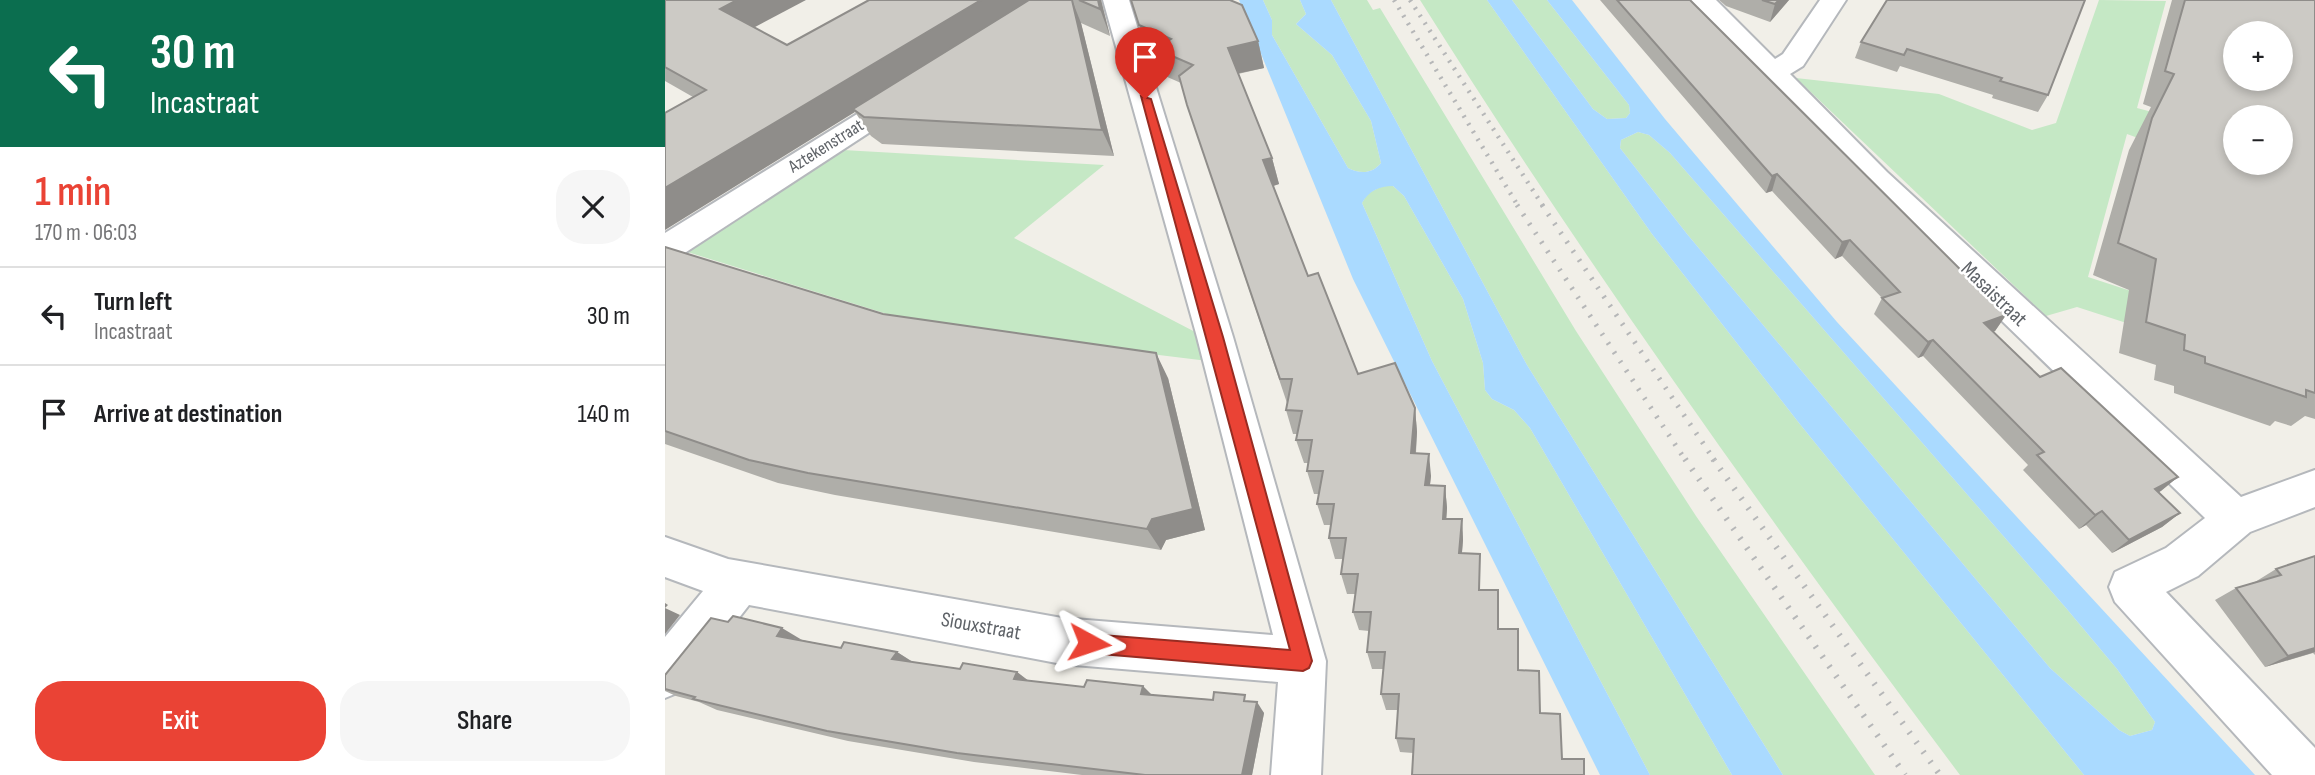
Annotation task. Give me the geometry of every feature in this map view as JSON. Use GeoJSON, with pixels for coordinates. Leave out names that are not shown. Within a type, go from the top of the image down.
{"type":"FeatureCollection","features":[{"type":"Feature","properties":{"kind":"street"},"geometry":{"type":"LineString","coordinates":[[1115,0],[1215,337],[1303,661],[1296,775]]}},
{"type":"Feature","properties":{"kind":"street","name":"Masaistraat"},"geometry":{"type":"LineString","coordinates":[[1700,0],[2015,314],[2235,519]]}},
{"type":"Feature","properties":{"kind":"street"},"geometry":{"type":"LineString","coordinates":[[1771,73],[1793,60],[1833,0]]}},
{"type":"Feature","properties":{"kind":"street","name":"Aztekenstraat"},"geometry":{"type":"LineString","coordinates":[[665,248],[925,83]]}},
{"type":"Feature","properties":{"kind":"street"},"geometry":{"type":"LineString","coordinates":[[2306,775],[2131,587],[2182,562],[2235,519],[2315,488]]}},
{"type":"Feature","properties":{"kind":"street","name":"Siouxstraat"},"geometry":{"type":"LineString","coordinates":[[665,557],[739,582],[1062,641],[1303,661]]}},
{"type":"Feature","properties":{"kind":"street"},"geometry":{"type":"LineString","coordinates":[[665,674],[739,582]]}},
{"type":"Feature","properties":{"kind":"green space"},"geometry":{"type":"Polygon","coordinates":[[[1263,0],[1300,0],[1306,14],[1296,24],[1332,55],[1371,121],[1381,163],[1374,169],[1361,172],[1348,168],[1272,35],[1272,20],[1263,0]]]}},
{"type":"Feature","properties":{"kind":"green space"},"geometry":{"type":"Polygon","coordinates":[[[1331,0],[1367,0],[1373,10],[1380,8],[1576,331],[1696,516],[1875,775],[1783,775],[1527,365],[1331,0]]]}},
{"type":"Feature","properties":{"kind":"green space"},"geometry":{"type":"Polygon","coordinates":[[[1420,0],[1487,0],[1652,234],[1799,423],[2084,775],[1960,775],[1682,393],[1549,198],[1420,0]]]}},
{"type":"Feature","properties":{"kind":"green space"},"geometry":{"type":"Polygon","coordinates":[[[1512,0],[1547,0],[1629,105],[1630,113],[1626,118],[1607,119],[1593,109],[1512,0]]]}},
{"type":"Feature","properties":{"kind":"green space"},"geometry":{"type":"Polygon","coordinates":[[[2099,0],[2166,1],[2137,108],[2223,131],[2223,169],[2127,134],[2088,277],[2315,351],[2315,384],[2077,307],[2046,316],[1796,78],[1939,94],[2032,130],[2056,123],[2099,0]]]}},
{"type":"Feature","properties":{"kind":"green space"},"geometry":{"type":"Polygon","coordinates":[[[1638,132],[1649,135],[1670,153],[2066,608],[2117,669],[2155,722],[2152,730],[2130,736],[2119,730],[2050,668],[1687,234],[1620,148],[1621,140],[1638,132]]]}},
{"type":"Feature","properties":{"kind":"green space"},"geometry":{"type":"Polygon","coordinates":[[[843,150],[1104,165],[1014,238],[1201,335],[1208,361],[929,327],[681,250],[843,150]]]}},
{"type":"Feature","properties":{"kind":"green space"},"geometry":{"type":"Polygon","coordinates":[[[2239,175],[2290,175],[2315,203],[2239,175]]]}},
{"type":"Feature","properties":{"kind":"green space"},"geometry":{"type":"Polygon","coordinates":[[[1382,186],[1393,186],[1404,196],[1463,299],[1483,363],[1485,390],[1492,399],[1514,410],[1530,428],[1732,775],[1650,775],[1432,361],[1362,203],[1367,194],[1382,186]]]}},
{"type":"Feature","properties":{"kind":"water"},"geometry":{"type":"Polygon","coordinates":[[[1239,0],[1263,0],[1272,20],[1272,35],[1348,168],[1361,172],[1370,171],[1381,163],[1371,121],[1332,55],[1296,24],[1306,14],[1300,0],[1331,0],[1527,365],[1783,775],[1732,775],[1530,428],[1514,410],[1492,399],[1485,390],[1483,363],[1463,299],[1404,196],[1393,186],[1379,188],[1371,192],[1362,203],[1432,361],[1650,775],[1600,775],[1353,279],[1239,0]]]}},
{"type":"Feature","properties":{"kind":"water"},"geometry":{"type":"Polygon","coordinates":[[[1487,0],[1512,0],[1593,109],[1607,119],[1626,118],[1630,113],[1629,105],[1547,0],[1572,0],[1665,119],[1837,322],[2255,775],[2084,775],[1799,423],[1652,234],[1487,0]],[[1638,132],[1621,140],[1620,148],[1687,234],[2050,668],[2119,730],[2130,736],[2152,730],[2155,722],[2117,669],[2066,608],[1670,153],[1649,135],[1638,132]]]}},
{"type":"Feature","properties":{"kind":"building"},"geometry":{"type":"Polygon","coordinates":[[[665,0],[737,0],[720,9],[787,45],[869,0],[981,0],[665,188],[665,113],[706,90],[665,67],[665,0]]]}},
{"type":"Feature","properties":{"kind":"building"},"geometry":{"type":"Polygon","coordinates":[[[1029,0],[1072,0],[1102,130],[864,117],[853,109],[1029,0]]]}},
{"type":"Feature","properties":{"kind":"building"},"geometry":{"type":"Polygon","coordinates":[[[1079,0],[1098,0],[1100,9],[1079,0]]]}},
{"type":"Feature","properties":{"kind":"building"},"geometry":{"type":"Polygon","coordinates":[[[1131,0],[1230,0],[1242,5],[1258,41],[1228,48],[1272,158],[1263,160],[1308,276],[1318,273],[1358,374],[1395,363],[1415,408],[1411,453],[1429,454],[1425,485],[1445,486],[1443,519],[1462,519],[1459,553],[1480,554],[1479,590],[1498,590],[1498,629],[1518,629],[1518,670],[1539,671],[1540,713],[1560,714],[1562,759],[1584,759],[1584,775],[1412,775],[1414,739],[1396,738],[1399,694],[1381,694],[1385,652],[1367,652],[1371,612],[1353,612],[1358,574],[1341,574],[1346,538],[1329,538],[1334,504],[1317,504],[1323,471],[1307,471],[1312,440],[1296,440],[1302,411],[1286,410],[1292,379],[1280,379],[1187,105],[1179,76],[1193,65],[1156,49],[1171,39],[1139,25],[1131,0]]]}},
{"type":"Feature","properties":{"kind":"building"},"geometry":{"type":"Polygon","coordinates":[[[1617,0],[1690,0],[2006,315],[1984,323],[2040,377],[2061,368],[2178,477],[2155,489],[2180,513],[2129,540],[2102,511],[2095,515],[2037,455],[2044,452],[1933,340],[1928,342],[1882,298],[1900,292],[1850,240],[1842,242],[1777,174],[1772,176],[1617,0]]]}},
{"type":"Feature","properties":{"kind":"building"},"geometry":{"type":"Polygon","coordinates":[[[1762,0],[1779,0],[1775,4],[1762,0]]]}},
{"type":"Feature","properties":{"kind":"building"},"geometry":{"type":"Polygon","coordinates":[[[1887,0],[2085,0],[2048,95],[1907,49],[1904,55],[1861,42],[1887,0]]]}},
{"type":"Feature","properties":{"kind":"building"},"geometry":{"type":"Polygon","coordinates":[[[2185,0],[2315,0],[2315,393],[2306,390],[2306,397],[2205,363],[2205,357],[2184,350],[2185,335],[2146,322],[2156,259],[2118,243],[2152,118],[2174,74],[2165,71],[2185,0]]]}},
{"type":"Feature","properties":{"kind":"building"},"geometry":{"type":"Polygon","coordinates":[[[665,247],[883,314],[1156,353],[1193,509],[1152,519],[1147,529],[808,473],[749,460],[665,431],[665,247]]]}},
{"type":"Feature","properties":{"kind":"building"},"geometry":{"type":"Polygon","coordinates":[[[2315,556],[2315,648],[2288,656],[2236,588],[2281,575],[2276,569],[2315,556]]]}},
{"type":"Feature","properties":{"kind":"building"},"geometry":{"type":"Polygon","coordinates":[[[733,616],[782,628],[777,636],[841,648],[844,642],[897,652],[892,659],[960,669],[963,663],[1017,672],[1014,679],[1084,687],[1087,680],[1143,686],[1141,694],[1213,700],[1214,692],[1245,695],[1244,701],[1257,702],[1242,775],[1145,775],[957,753],[827,731],[693,699],[695,697],[665,689],[665,675],[711,618],[728,622],[733,616]]]}},
{"type":"Feature","properties":{"kind":"railway"},"geometry":{"type":"LineString","coordinates":[[1394,0],[1518,206]]}},
{"type":"Feature","properties":{"kind":"railway"},"geometry":{"type":"LineString","coordinates":[[1410,0],[1543,206]]}},
{"type":"Feature","properties":{"kind":"railway"},"geometry":{"type":"LineString","coordinates":[[1517,205],[1686,461]]}},
{"type":"Feature","properties":{"kind":"railway"},"geometry":{"type":"LineString","coordinates":[[1542,205],[1715,461]]}},
{"type":"Feature","properties":{"kind":"railway"},"geometry":{"type":"LineString","coordinates":[[1685,459],[1905,775]]}},
{"type":"Feature","properties":{"kind":"railway"},"geometry":{"type":"LineString","coordinates":[[1713,459],[1940,775]]}},
{"type":"Feature","properties":{"kind":"route"},"geometry":{"type":"LineString","coordinates":[[1089,643],[1303,661],[1237,414],[1145,99]]}}]}
